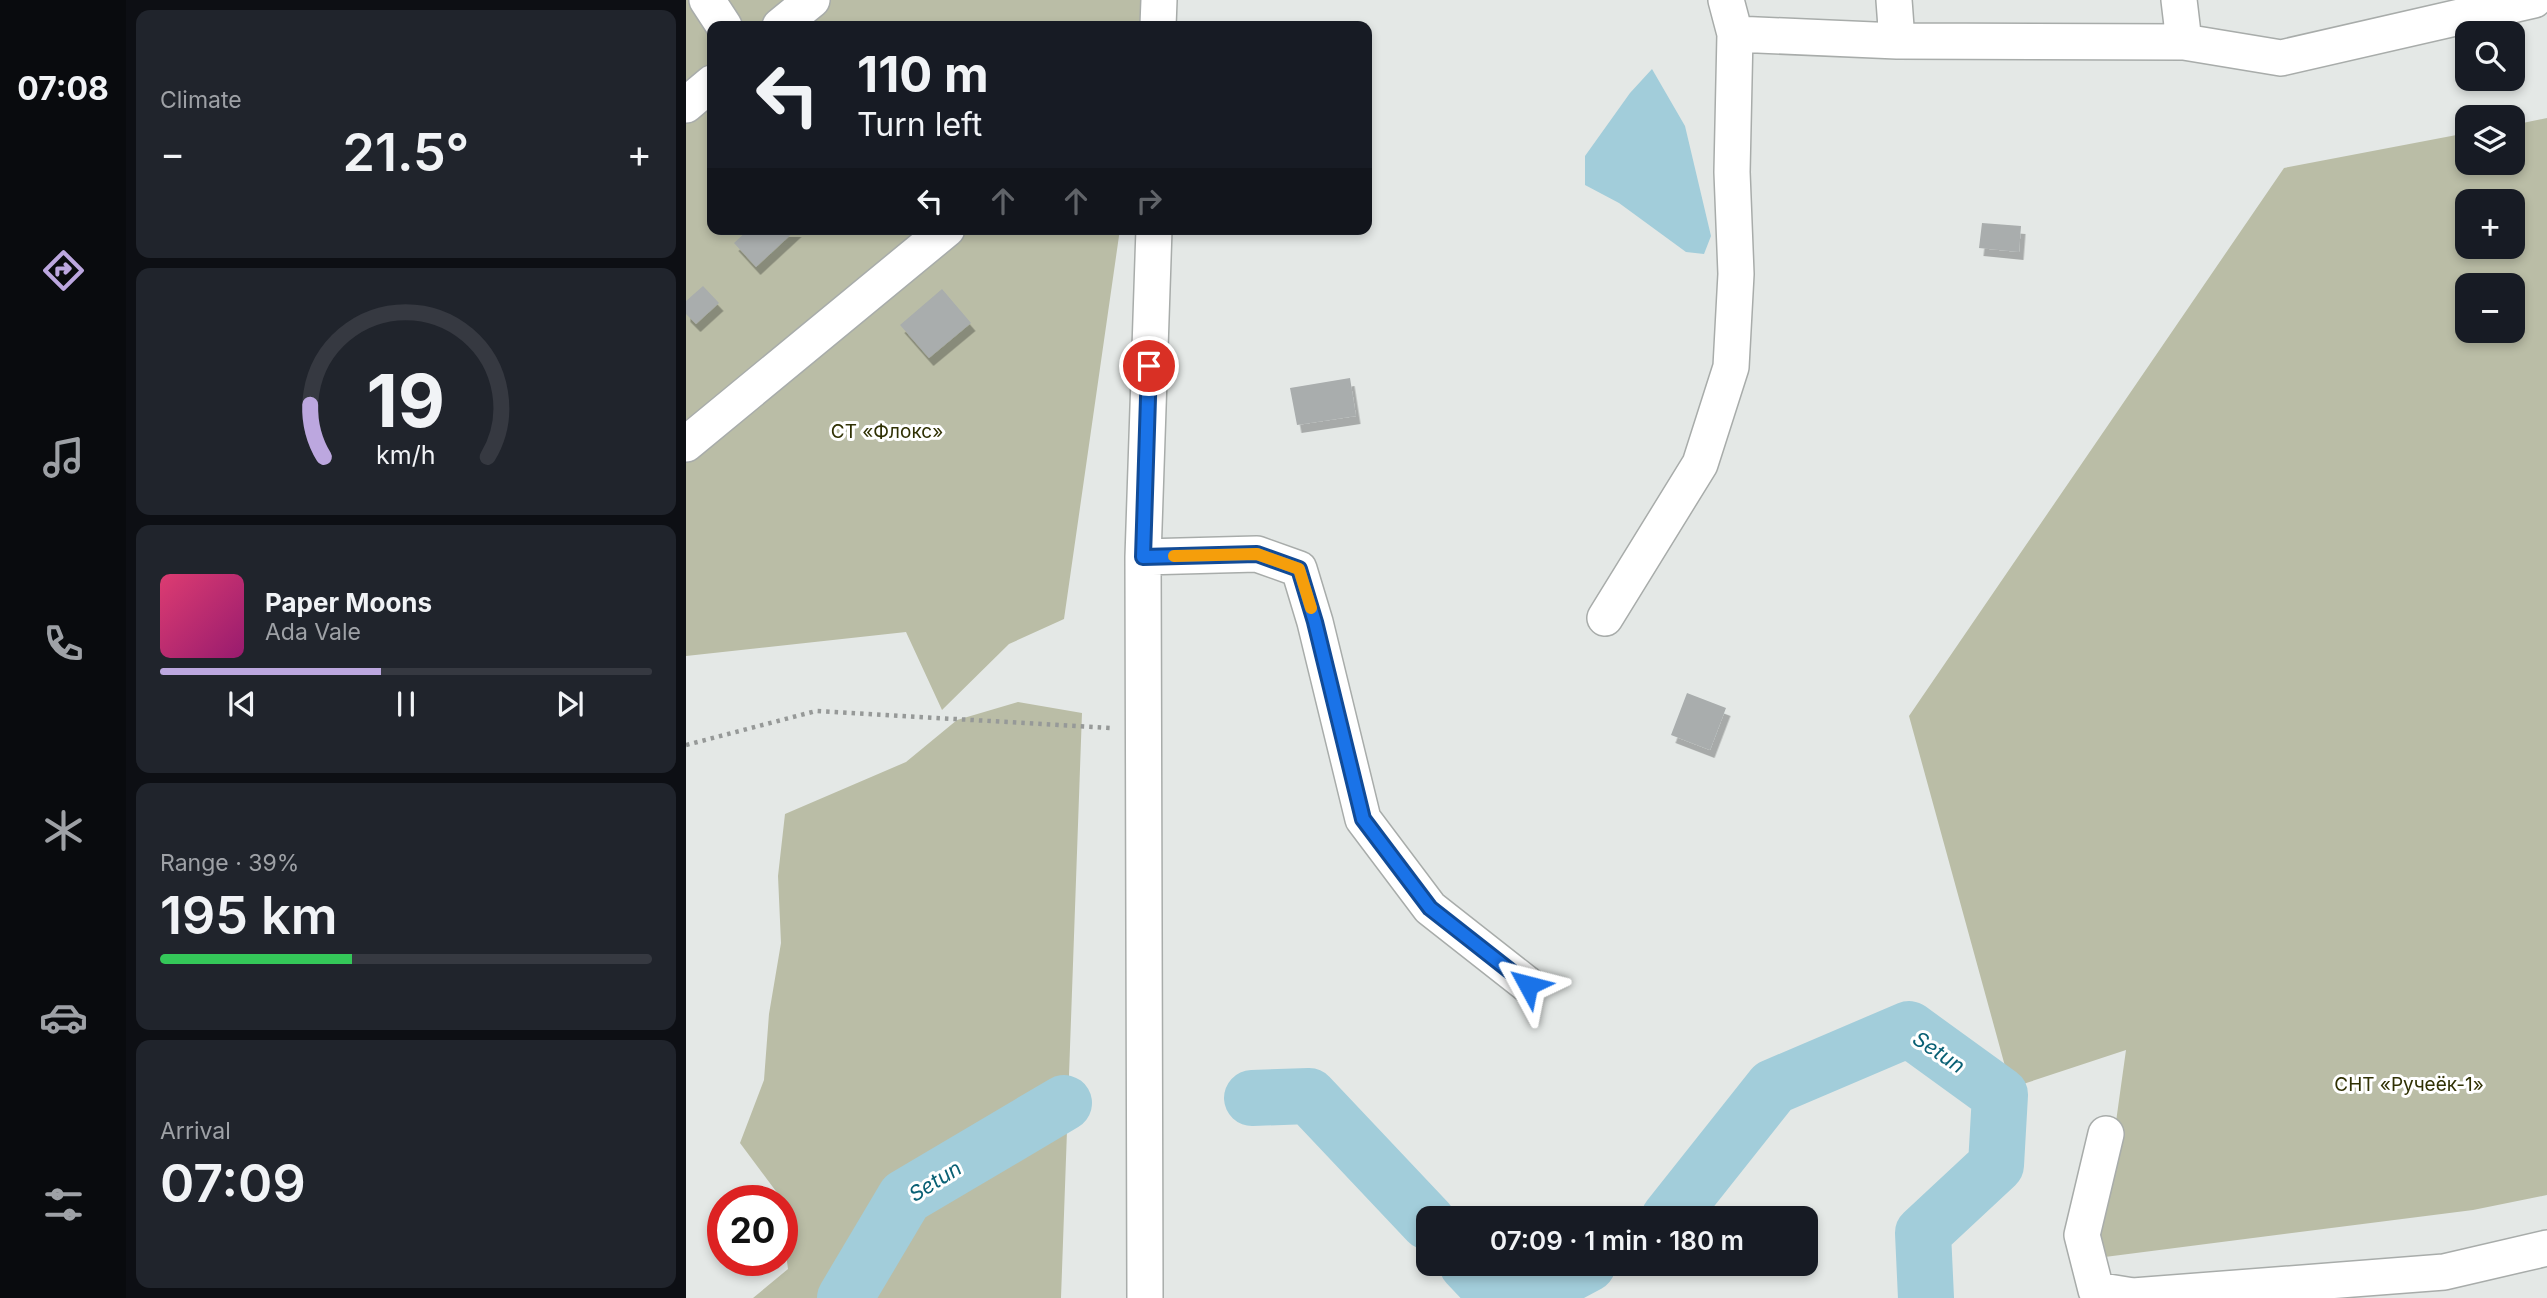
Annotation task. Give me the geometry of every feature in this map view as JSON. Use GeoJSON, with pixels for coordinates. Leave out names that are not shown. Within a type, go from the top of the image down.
{"type":"FeatureCollection","features":[{"type":"Feature","properties":{"kind":"street"},"geometry":{"type":"LineString","coordinates":[[707,0],[721,21]]}},
{"type":"Feature","properties":{"kind":"street"},"geometry":{"type":"LineString","coordinates":[[786,21],[812,0]]}},
{"type":"Feature","properties":{"kind":"street"},"geometry":{"type":"LineString","coordinates":[[1158,21],[1159,0]]}},
{"type":"Feature","properties":{"kind":"street"},"geometry":{"type":"LineString","coordinates":[[1605,618],[1700,464],[1731,367],[1737,274],[1732,172],[1735,34],[1726,0]]}},
{"type":"Feature","properties":{"kind":"street"},"geometry":{"type":"LineString","coordinates":[[1894,0],[1898,41]]}},
{"type":"Feature","properties":{"kind":"street"},"geometry":{"type":"LineString","coordinates":[[2179,0],[2184,42]]}},
{"type":"Feature","properties":{"kind":"street"},"geometry":{"type":"LineString","coordinates":[[1735,34],[1898,41],[2184,42],[2281,58],[2524,1]]}},
{"type":"Feature","properties":{"kind":"street"},"geometry":{"type":"LineString","coordinates":[[686,105],[707,87]]}},
{"type":"Feature","properties":{"kind":"street"},"geometry":{"type":"LineString","coordinates":[[686,444],[940,235]]}},
{"type":"Feature","properties":{"kind":"street"},"geometry":{"type":"LineString","coordinates":[[1145,1298],[1143,557],[1153,235]]}},
{"type":"Feature","properties":{"kind":"street"},"geometry":{"type":"LineString","coordinates":[[1143,557],[1257,554],[1299,569],[1315,622],[1363,819],[1430,908],[1528,985]]}},
{"type":"Feature","properties":{"kind":"street"},"geometry":{"type":"LineString","coordinates":[[2106,1134],[2082,1235],[2096,1290],[2133,1296],[2444,1272],[2547,1248]]}},
{"type":"Feature","properties":{"kind":"path"},"geometry":{"type":"LineString","coordinates":[[686,745],[816,711],[1144,729]]}},
{"type":"Feature","properties":{"kind":"green space","name":"СТ «Флокс»"},"geometry":{"type":"Polygon","coordinates":[[[686,0],[1143,0],[1142,21],[707,21],[707,235],[1119,235],[1064,619],[1009,644],[942,710],[906,632],[686,656],[686,0]]]}},
{"type":"Feature","properties":{"kind":"green space","name":"СНТ «Ручеёк-1»"},"geometry":{"type":"Polygon","coordinates":[[[2547,118],[2547,1195],[2473,1210],[2097,1258],[2126,1050],[2011,1088],[1909,716],[2284,168],[2455,135],[2455,175],[2525,175],[2525,123],[2547,118]]]}},
{"type":"Feature","properties":{"kind":"green space"},"geometry":{"type":"Polygon","coordinates":[[[1018,702],[1082,713],[1061,1298],[753,1298],[780,1276],[798,1276],[798,1185],[771,1185],[740,1143],[764,1080],[769,1014],[781,943],[778,876],[785,814],[906,762],[957,720],[1018,702]]]}},
{"type":"Feature","properties":{"kind":"water"},"geometry":{"type":"Polygon","coordinates":[[[1652,69],[1685,126],[1711,236],[1704,254],[1686,252],[1619,203],[1585,185],[1585,156],[1630,93],[1652,69]]]}},
{"type":"Feature","properties":{"kind":"building"},"geometry":{"type":"Polygon","coordinates":[[[1982,223],[2021,226],[2019,252],[1979,248],[1982,223]]]}},
{"type":"Feature","properties":{"kind":"building"},"geometry":{"type":"Polygon","coordinates":[[[743,235],[791,235],[756,267],[734,243],[743,235]]]}},
{"type":"Feature","properties":{"kind":"building"},"geometry":{"type":"Polygon","coordinates":[[[703,286],[719,303],[696,324],[686,314],[686,301],[703,286]]]}},
{"type":"Feature","properties":{"kind":"building"},"geometry":{"type":"Polygon","coordinates":[[[942,289],[971,323],[929,358],[900,325],[942,289]]]}},
{"type":"Feature","properties":{"kind":"building"},"geometry":{"type":"Polygon","coordinates":[[[1350,378],[1356,416],[1297,425],[1290,388],[1350,378]]]}},
{"type":"Feature","properties":{"kind":"building"},"geometry":{"type":"Polygon","coordinates":[[[1687,693],[1726,708],[1710,750],[1671,735],[1687,693]]]}},
{"type":"Feature","properties":{"kind":"waterway","name":"Setun"},"geometry":{"type":"LineString","coordinates":[[1679,1206],[1773,1087],[1909,1029],[2000,1095],[1996,1165],[1923,1233],[1926,1298]]}},
{"type":"Feature","properties":{"kind":"waterway","name":"Setun"},"geometry":{"type":"LineString","coordinates":[[1252,1098],[1309,1096],[1416,1209]]}},
{"type":"Feature","properties":{"kind":"waterway","name":"Setun"},"geometry":{"type":"LineString","coordinates":[[845,1298],[905,1197],[1064,1103]]}},
{"type":"Feature","properties":{"kind":"waterway","name":"Setun"},"geometry":{"type":"LineString","coordinates":[[1478,1276],[1499,1298]]}},
{"type":"Feature","properties":{"kind":"waterway","name":"Setun"},"geometry":{"type":"LineString","coordinates":[[1525,1298],[1566,1276]]}},
{"type":"Feature","properties":{"kind":"slow traffic"},"geometry":{"type":"LineString","coordinates":[[1174,556],[1257,554],[1299,569],[1311,608]]}},
{"type":"Feature","properties":{"kind":"route"},"geometry":{"type":"LineString","coordinates":[[1149,366],[1143,557],[1257,554],[1299,569],[1315,622],[1363,819],[1430,908],[1528,985]]}}]}
